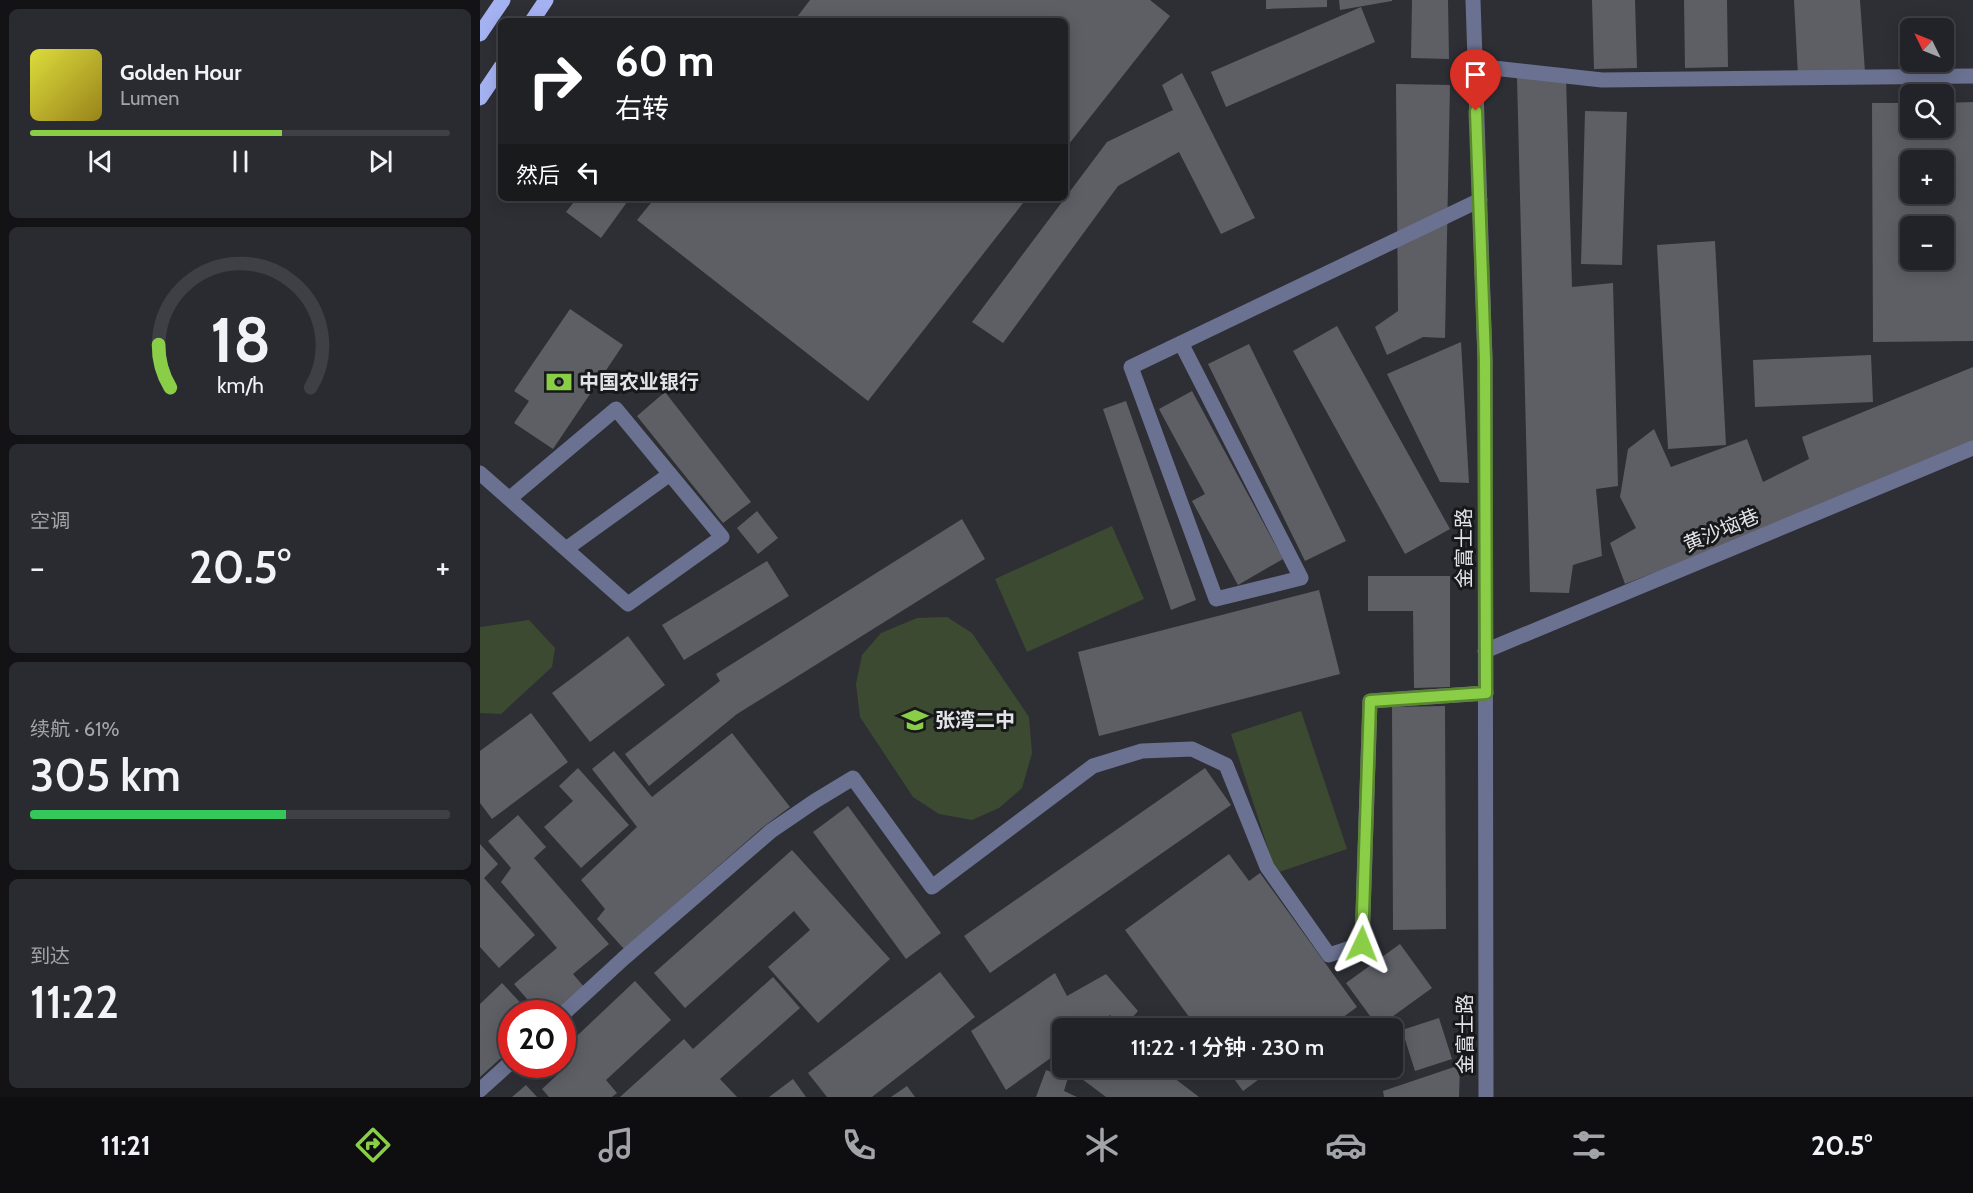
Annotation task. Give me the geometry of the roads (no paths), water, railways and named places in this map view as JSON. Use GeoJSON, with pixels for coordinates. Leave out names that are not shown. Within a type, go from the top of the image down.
{"type":"FeatureCollection","features":[{"type":"Feature","properties":{"kind":"main road"},"geometry":{"type":"LineString","coordinates":[[480,34],[503,0]]}},
{"type":"Feature","properties":{"kind":"main road"},"geometry":{"type":"LineString","coordinates":[[534,18],[546,0]]}},
{"type":"Feature","properties":{"kind":"main road"},"geometry":{"type":"LineString","coordinates":[[480,98],[498,71]]}},
{"type":"Feature","properties":{"kind":"street","name":"金富士路"},"geometry":{"type":"LineString","coordinates":[[1473,0],[1485,359],[1486,1097]]}},
{"type":"Feature","properties":{"kind":"street"},"geometry":{"type":"LineString","coordinates":[[1475,66],[1602,80],[1973,76]]}},
{"type":"Feature","properties":{"kind":"street"},"geometry":{"type":"LineString","coordinates":[[1181,343],[1301,578],[1216,599],[1131,367],[1181,343],[1480,200]]}},
{"type":"Feature","properties":{"kind":"street"},"geometry":{"type":"LineString","coordinates":[[480,473],[509,499],[628,604],[722,537],[616,409],[509,499]]}},
{"type":"Feature","properties":{"kind":"street","name":"黄沙垴巷"},"geometry":{"type":"LineString","coordinates":[[1485,651],[1973,448]]}},
{"type":"Feature","properties":{"kind":"street"},"geometry":{"type":"LineString","coordinates":[[566,549],[670,474]]}},
{"type":"Feature","properties":{"kind":"street"},"geometry":{"type":"LineString","coordinates":[[576,1002],[771,831],[853,778],[932,887],[1093,766],[1142,751],[1192,749],[1226,765],[1267,867],[1329,955],[1362,944],[1370,701],[1486,693]]}},
{"type":"Feature","properties":{"kind":"street"},"geometry":{"type":"LineString","coordinates":[[480,1090],[498,1074]]}},
{"type":"Feature","properties":{"kind":"place","name":"中国农业银行"},"geometry":{"type":"Point","coordinates":[559,382]}},
{"type":"Feature","properties":{"kind":"place","name":"张湾二中"},"geometry":{"type":"Point","coordinates":[915,720]}}]}
